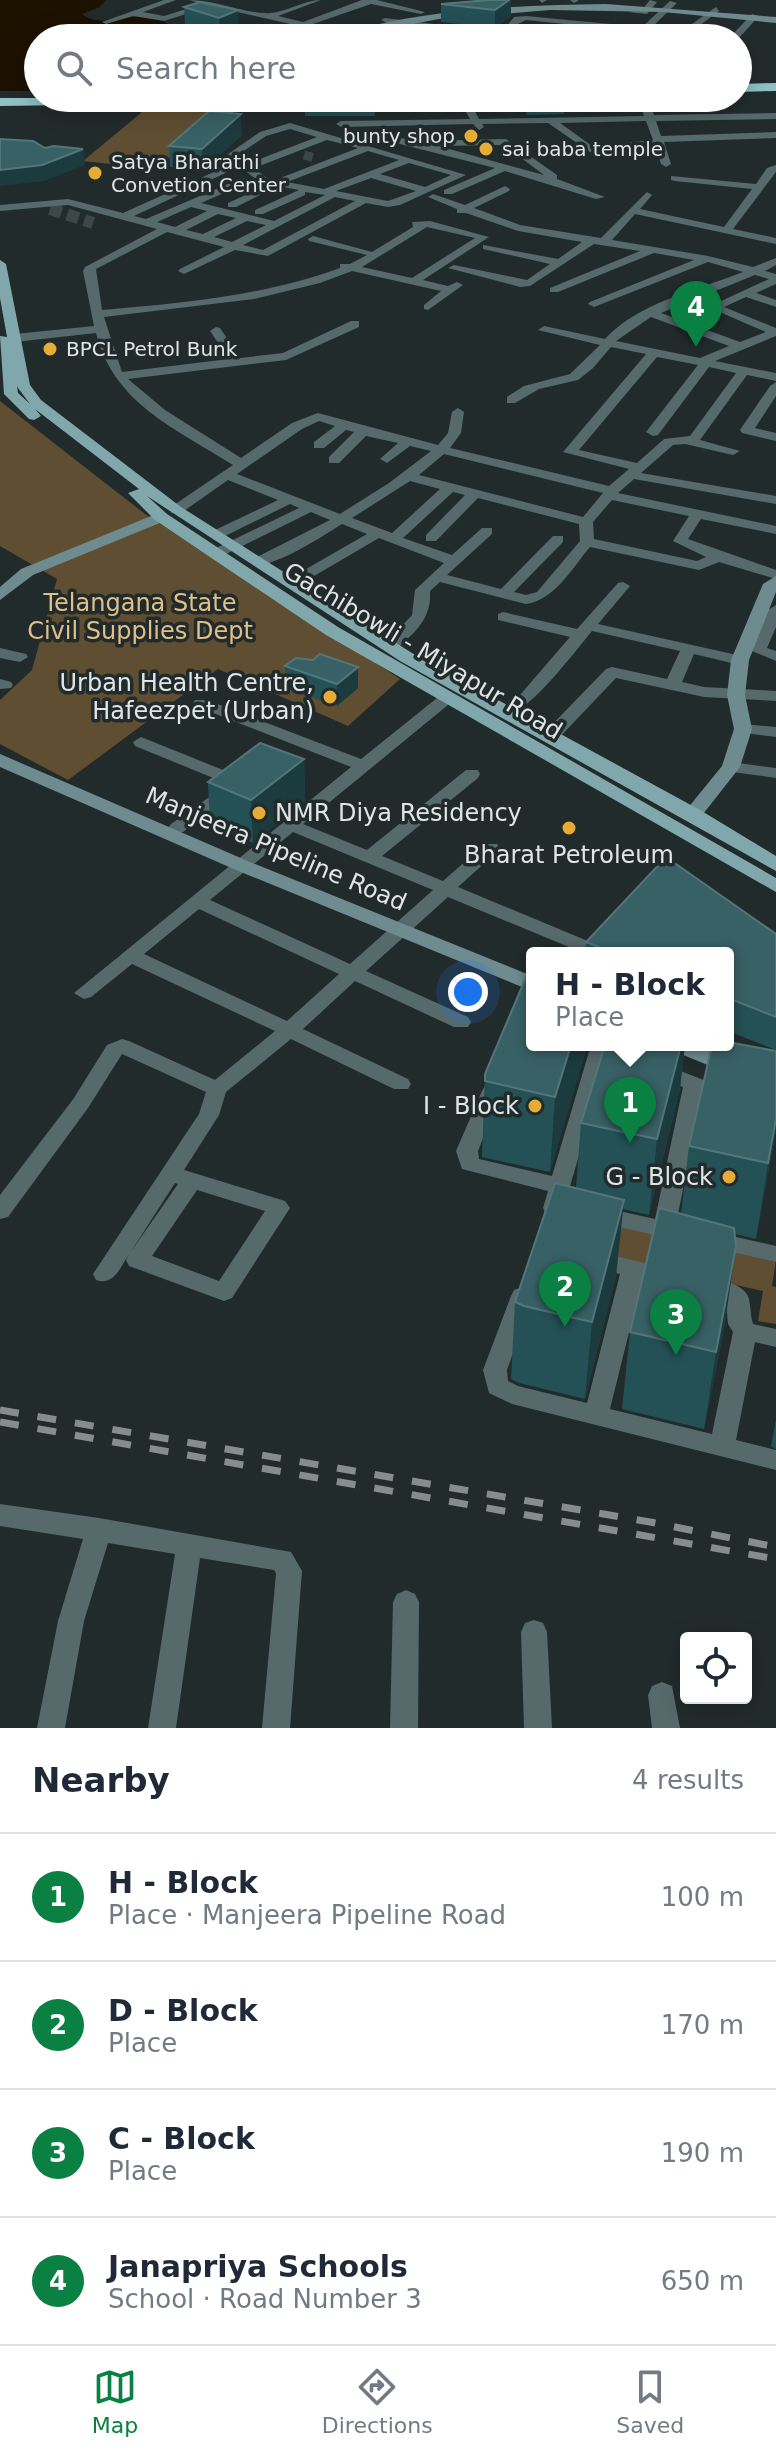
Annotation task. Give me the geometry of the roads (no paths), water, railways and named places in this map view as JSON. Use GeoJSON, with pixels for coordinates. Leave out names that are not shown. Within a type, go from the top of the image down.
{"type":"FeatureCollection","features":[{"type":"Feature","properties":{"kind":"highway"},"geometry":{"type":"LineString","coordinates":[[752,84],[776,85]]}},
{"type":"Feature","properties":{"kind":"highway"},"geometry":{"type":"LineString","coordinates":[[0,100],[24,97]]}},
{"type":"Feature","properties":{"kind":"highway"},"geometry":{"type":"LineString","coordinates":[[0,100],[24,102]]}},
{"type":"Feature","properties":{"kind":"main road"},"geometry":{"type":"LineString","coordinates":[[0,264],[23,385],[28,395],[128,480]]}},
{"type":"Feature","properties":{"kind":"main road"},"geometry":{"type":"LineString","coordinates":[[0,328],[5,396],[128,480]]}},
{"type":"Feature","properties":{"kind":"main road","name":"Gachibowli - Miyapur Road"},"geometry":{"type":"LineString","coordinates":[[128,480],[169,514],[222,545],[332,631],[448,697],[688,822]]}},
{"type":"Feature","properties":{"kind":"main road"},"geometry":{"type":"LineString","coordinates":[[222,545],[258,562],[391,646],[550,737],[688,822],[776,886]]}},
{"type":"Feature","properties":{"kind":"main road"},"geometry":{"type":"LineString","coordinates":[[688,822],[776,865]]}},
{"type":"Feature","properties":{"kind":"street"},"geometry":{"type":"LineString","coordinates":[[99,14],[139,0]]}},
{"type":"Feature","properties":{"kind":"street"},"geometry":{"type":"LineString","coordinates":[[154,0],[169,1]]}},
{"type":"Feature","properties":{"kind":"street"},"geometry":{"type":"LineString","coordinates":[[193,0],[305,24],[368,0],[421,12]]}},
{"type":"Feature","properties":{"kind":"street"},"geometry":{"type":"LineString","coordinates":[[268,17],[317,0]]}},
{"type":"Feature","properties":{"kind":"street"},"geometry":{"type":"LineString","coordinates":[[378,24],[421,12],[480,3],[574,0],[733,8],[776,20]]}},
{"type":"Feature","properties":{"kind":"street"},"geometry":{"type":"LineString","coordinates":[[106,22],[169,1]]}},
{"type":"Feature","properties":{"kind":"street"},"geometry":{"type":"LineString","coordinates":[[632,12],[644,12],[653,2]]}},
{"type":"Feature","properties":{"kind":"street"},"geometry":{"type":"LineString","coordinates":[[286,3],[300,6]]}},
{"type":"Feature","properties":{"kind":"street"},"geometry":{"type":"LineString","coordinates":[[650,24],[673,3]]}},
{"type":"Feature","properties":{"kind":"street"},"geometry":{"type":"LineString","coordinates":[[133,13],[164,19],[211,4]]}},
{"type":"Feature","properties":{"kind":"street"},"geometry":{"type":"LineString","coordinates":[[696,24],[716,9]]}},
{"type":"Feature","properties":{"kind":"street"},"geometry":{"type":"LineString","coordinates":[[747,24],[755,16]]}},
{"type":"Feature","properties":{"kind":"street"},"geometry":{"type":"LineString","coordinates":[[513,24],[517,19],[526,18],[591,24]]}},
{"type":"Feature","properties":{"kind":"street"},"geometry":{"type":"LineString","coordinates":[[390,21],[411,24]]}},
{"type":"Feature","properties":{"kind":"street"},"geometry":{"type":"LineString","coordinates":[[387,24],[390,21]]}},
{"type":"Feature","properties":{"kind":"street"},"geometry":{"type":"LineString","coordinates":[[653,21],[667,24]]}},
{"type":"Feature","properties":{"kind":"street"},"geometry":{"type":"LineString","coordinates":[[752,108],[761,108]]}},
{"type":"Feature","properties":{"kind":"street"},"geometry":{"type":"LineString","coordinates":[[226,112],[213,124],[230,128]]}},
{"type":"Feature","properties":{"kind":"street"},"geometry":{"type":"LineString","coordinates":[[471,112],[484,141]]}},
{"type":"Feature","properties":{"kind":"street"},"geometry":{"type":"LineString","coordinates":[[649,112],[650,123],[666,164]]}},
{"type":"Feature","properties":{"kind":"street"},"geometry":{"type":"LineString","coordinates":[[740,112],[742,116]]}},
{"type":"Feature","properties":{"kind":"street"},"geometry":{"type":"LineString","coordinates":[[341,124],[776,116]]}},
{"type":"Feature","properties":{"kind":"street"},"geometry":{"type":"LineString","coordinates":[[549,119],[590,149],[658,140],[776,135]]}},
{"type":"Feature","properties":{"kind":"street"},"geometry":{"type":"LineString","coordinates":[[144,224],[246,180],[274,185],[326,195],[361,202],[403,209],[426,193],[461,175],[293,127],[250,141],[226,159],[247,167],[259,178],[274,185],[301,193],[326,195],[392,204],[426,193],[467,185],[503,168]]}},
{"type":"Feature","properties":{"kind":"street"},"geometry":{"type":"LineString","coordinates":[[244,129],[270,132]]}},
{"type":"Feature","properties":{"kind":"street"},"geometry":{"type":"LineString","coordinates":[[232,205],[274,185],[312,160],[328,136]]}},
{"type":"Feature","properties":{"kind":"street"},"geometry":{"type":"LineString","coordinates":[[395,140],[562,183],[600,197]]}},
{"type":"Feature","properties":{"kind":"street"},"geometry":{"type":"LineString","coordinates":[[250,141],[312,160],[350,164]]}},
{"type":"Feature","properties":{"kind":"street"},"geometry":{"type":"LineString","coordinates":[[418,144],[511,143],[562,183]]}},
{"type":"Feature","properties":{"kind":"street"},"geometry":{"type":"LineString","coordinates":[[247,167],[312,160],[368,148]]}},
{"type":"Feature","properties":{"kind":"street"},"geometry":{"type":"LineString","coordinates":[[184,271],[367,174],[409,160]]}},
{"type":"Feature","properties":{"kind":"street"},"geometry":{"type":"LineString","coordinates":[[730,226],[771,170],[776,168]]}},
{"type":"Feature","properties":{"kind":"street"},"geometry":{"type":"LineString","coordinates":[[121,218],[229,169]]}},
{"type":"Feature","properties":{"kind":"street"},"geometry":{"type":"LineString","coordinates":[[344,176],[367,174],[518,228],[708,259],[776,278]]}},
{"type":"Feature","properties":{"kind":"street"},"geometry":{"type":"LineString","coordinates":[[675,178],[758,187]]}},
{"type":"Feature","properties":{"kind":"street"},"geometry":{"type":"LineString","coordinates":[[448,181],[467,185]]}},
{"type":"Feature","properties":{"kind":"street"},"geometry":{"type":"LineString","coordinates":[[444,219],[505,189]]}},
{"type":"Feature","properties":{"kind":"street"},"geometry":{"type":"LineString","coordinates":[[259,212],[301,193]]}},
{"type":"Feature","properties":{"kind":"street"},"geometry":{"type":"LineString","coordinates":[[454,268],[525,284],[598,241],[647,195]]}},
{"type":"Feature","properties":{"kind":"street"},"geometry":{"type":"LineString","coordinates":[[204,197],[259,212],[280,222]]}},
{"type":"Feature","properties":{"kind":"street"},"geometry":{"type":"LineString","coordinates":[[0,208],[44,207],[68,202],[264,254],[361,202]]}},
{"type":"Feature","properties":{"kind":"street"},"geometry":{"type":"LineString","coordinates":[[190,204],[280,222]]}},
{"type":"Feature","properties":{"kind":"street"},"geometry":{"type":"LineString","coordinates":[[634,209],[730,226],[776,241]]}},
{"type":"Feature","properties":{"kind":"street"},"geometry":{"type":"LineString","coordinates":[[217,210],[91,267],[97,314],[118,376],[157,408],[241,464]]}},
{"type":"Feature","properties":{"kind":"street"},"geometry":{"type":"LineString","coordinates":[[202,239],[247,217]]}},
{"type":"Feature","properties":{"kind":"street"},"geometry":{"type":"LineString","coordinates":[[346,267],[419,223],[484,238],[413,282]]}},
{"type":"Feature","properties":{"kind":"street"},"geometry":{"type":"LineString","coordinates":[[97,314],[225,298],[315,281],[425,224]]}},
{"type":"Feature","properties":{"kind":"street"},"geometry":{"type":"LineString","coordinates":[[313,239],[367,252]]}},
{"type":"Feature","properties":{"kind":"street"},"geometry":{"type":"LineString","coordinates":[[487,247],[558,262]]}},
{"type":"Feature","properties":{"kind":"street"},"geometry":{"type":"LineString","coordinates":[[554,290],[653,250]]}},
{"type":"Feature","properties":{"kind":"street"},"geometry":{"type":"LineString","coordinates":[[594,304],[708,259]]}},
{"type":"Feature","properties":{"kind":"street"},"geometry":{"type":"LineString","coordinates":[[511,400],[533,385],[571,378],[587,367],[605,343],[627,326],[776,261]]}},
{"type":"Feature","properties":{"kind":"street"},"geometry":{"type":"LineString","coordinates":[[346,267],[451,290]]}},
{"type":"Feature","properties":{"kind":"street"},"geometry":{"type":"LineString","coordinates":[[428,307],[469,276]]}},
{"type":"Feature","properties":{"kind":"street"},"geometry":{"type":"LineString","coordinates":[[776,278],[714,307],[776,332]]}},
{"type":"Feature","properties":{"kind":"street"},"geometry":{"type":"LineString","coordinates":[[745,293],[776,304]]}},
{"type":"Feature","properties":{"kind":"street"},"geometry":{"type":"LineString","coordinates":[[653,314],[742,347]]}},
{"type":"Feature","properties":{"kind":"street"},"geometry":{"type":"LineString","coordinates":[[118,376],[238,363],[294,353],[355,324]]}},
{"type":"Feature","properties":{"kind":"street"},"geometry":{"type":"LineString","coordinates":[[15,338],[101,329]]}},
{"type":"Feature","properties":{"kind":"street"},"geometry":{"type":"LineString","coordinates":[[544,330],[774,378],[747,430],[776,437]]}},
{"type":"Feature","properties":{"kind":"street"},"geometry":{"type":"LineString","coordinates":[[216,331],[238,363]]}},
{"type":"Feature","properties":{"kind":"street"},"geometry":{"type":"LineString","coordinates":[[653,432],[704,362],[776,332]]}},
{"type":"Feature","properties":{"kind":"street"},"geometry":{"type":"LineString","coordinates":[[654,353],[570,452],[636,472],[776,500]]}},
{"type":"Feature","properties":{"kind":"street"},"geometry":{"type":"LineString","coordinates":[[688,441],[694,439],[744,371]]}},
{"type":"Feature","properties":{"kind":"street"},"geometry":{"type":"LineString","coordinates":[[258,562],[341,518],[408,476],[452,439],[458,412]]}},
{"type":"Feature","properties":{"kind":"street"},"geometry":{"type":"LineString","coordinates":[[0,595],[27,572],[169,514],[229,476],[241,464],[318,417],[343,426],[611,493],[776,530]]}},
{"type":"Feature","properties":{"kind":"street"},"geometry":{"type":"LineString","coordinates":[[319,445],[343,426]]}},
{"type":"Feature","properties":{"kind":"street"},"geometry":{"type":"LineString","coordinates":[[334,460],[363,431]]}},
{"type":"Feature","properties":{"kind":"street"},"geometry":{"type":"LineString","coordinates":[[435,576],[526,600],[542,595],[587,542],[586,522],[611,493],[671,441],[688,441],[733,451]]}},
{"type":"Feature","properties":{"kind":"street"},"geometry":{"type":"LineString","coordinates":[[387,459],[407,442]]}},
{"type":"Feature","properties":{"kind":"street"},"geometry":{"type":"LineString","coordinates":[[229,476],[453,561]]}},
{"type":"Feature","properties":{"kind":"street"},"geometry":{"type":"LineString","coordinates":[[408,476],[586,522]]}},
{"type":"Feature","properties":{"kind":"street"},"geometry":{"type":"LineString","coordinates":[[681,509],[698,486]]}},
{"type":"Feature","properties":{"kind":"street"},"geometry":{"type":"LineString","coordinates":[[292,583],[385,535],[397,536],[450,487]]}},
{"type":"Feature","properties":{"kind":"street"},"geometry":{"type":"LineString","coordinates":[[431,538],[475,493]]}},
{"type":"Feature","properties":{"kind":"street"},"geometry":{"type":"LineString","coordinates":[[222,545],[290,499]]}},
{"type":"Feature","properties":{"kind":"street"},"geometry":{"type":"LineString","coordinates":[[222,545],[311,507]]}},
{"type":"Feature","properties":{"kind":"street"},"geometry":{"type":"LineString","coordinates":[[698,513],[680,541],[775,583],[770,618],[758,650],[776,656]]}},
{"type":"Feature","properties":{"kind":"street"},"geometry":{"type":"LineString","coordinates":[[391,646],[411,630],[423,612],[422,590],[487,531]]}},
{"type":"Feature","properties":{"kind":"street"},"geometry":{"type":"LineString","coordinates":[[504,594],[558,539]]}},
{"type":"Feature","properties":{"kind":"street"},"geometry":{"type":"LineString","coordinates":[[587,542],[699,566],[718,557]]}},
{"type":"Feature","properties":{"kind":"street"},"geometry":{"type":"LineString","coordinates":[[509,712],[526,698],[623,586]]}},
{"type":"Feature","properties":{"kind":"street"},"geometry":{"type":"LineString","coordinates":[[503,617],[740,660]]}},
{"type":"Feature","properties":{"kind":"street"},"geometry":{"type":"LineString","coordinates":[[688,822],[731,767],[743,729],[736,695],[740,660],[770,618]]}},
{"type":"Feature","properties":{"kind":"street"},"geometry":{"type":"LineString","coordinates":[[672,686],[689,649]]}},
{"type":"Feature","properties":{"kind":"street"},"geometry":{"type":"LineString","coordinates":[[0,653],[20,657]]}},
{"type":"Feature","properties":{"kind":"street"},"geometry":{"type":"LineString","coordinates":[[550,737],[607,673],[618,672],[672,686],[736,695],[776,696]]}},
{"type":"Feature","properties":{"kind":"street"},"geometry":{"type":"LineString","coordinates":[[84,993],[448,697]]}},
{"type":"Feature","properties":{"kind":"street"},"geometry":{"type":"LineString","coordinates":[[201,703],[289,743],[364,766]]}},
{"type":"Feature","properties":{"kind":"street"},"geometry":{"type":"LineString","coordinates":[[743,729],[776,732]]}},
{"type":"Feature","properties":{"kind":"street"},"geometry":{"type":"LineString","coordinates":[[141,742],[243,778],[177,828]]}},
{"type":"Feature","properties":{"kind":"street","name":"Manjeera Pipeline Road"},"geometry":{"type":"LineString","coordinates":[[0,751],[177,828],[246,862]]}},
{"type":"Feature","properties":{"kind":"street","name":"Manjeera Pipeline Road"},"geometry":{"type":"LineString","coordinates":[[0,760],[404,926],[526,971]]}},
{"type":"Feature","properties":{"kind":"street"},"geometry":{"type":"LineString","coordinates":[[731,767],[776,773]]}},
{"type":"Feature","properties":{"kind":"street"},"geometry":{"type":"LineString","coordinates":[[368,858],[472,774]]}},
{"type":"Feature","properties":{"kind":"street"},"geometry":{"type":"LineString","coordinates":[[291,825],[443,891],[585,947]]}},
{"type":"Feature","properties":{"kind":"street"},"geometry":{"type":"LineString","coordinates":[[176,1185],[279,1208],[224,1292],[137,1260],[209,1115],[217,1089],[353,974],[491,848]]}},
{"type":"Feature","properties":{"kind":"street"},"geometry":{"type":"LineString","coordinates":[[198,902],[461,1022]]}},
{"type":"Feature","properties":{"kind":"street","name":"Manjeera Pipeline Road"},"geometry":{"type":"LineString","coordinates":[[404,926],[526,981]]}},
{"type":"Feature","properties":{"kind":"street"},"geometry":{"type":"LineString","coordinates":[[131,956],[401,1084]]}},
{"type":"Feature","properties":{"kind":"street"},"geometry":{"type":"LineString","coordinates":[[0,1211],[81,1103],[114,1050],[122,1046],[217,1089]]}},
{"type":"Feature","properties":{"kind":"street"},"geometry":{"type":"LineString","coordinates":[[545,1232],[568,1203],[604,1051]]}},
{"type":"Feature","properties":{"kind":"street"},"geometry":{"type":"LineString","coordinates":[[694,1051],[776,1085]]}},
{"type":"Feature","properties":{"kind":"street"},"geometry":{"type":"LineString","coordinates":[[725,1051],[776,1071]]}},
{"type":"Feature","properties":{"kind":"street"},"geometry":{"type":"LineString","coordinates":[[641,1062],[749,1106]]}},
{"type":"Feature","properties":{"kind":"street"},"geometry":{"type":"LineString","coordinates":[[502,1066],[467,1151],[470,1164],[568,1203],[776,1254]]}},
{"type":"Feature","properties":{"kind":"street"},"geometry":{"type":"LineString","coordinates":[[664,1229],[694,1083]]}},
{"type":"Feature","properties":{"kind":"street"},"geometry":{"type":"LineString","coordinates":[[104,1274],[176,1185]]}},
{"type":"Feature","properties":{"kind":"street"},"geometry":{"type":"LineString","coordinates":[[571,1253],[728,1292],[737,1298],[740,1324],[745,1331],[776,1338]]}},
{"type":"Feature","properties":{"kind":"street"},"geometry":{"type":"LineString","coordinates":[[596,1415],[633,1269]]}},
{"type":"Feature","properties":{"kind":"street"},"geometry":{"type":"LineString","coordinates":[[530,1273],[495,1370],[497,1386],[512,1394],[776,1460]]}},
{"type":"Feature","properties":{"kind":"street"},"geometry":{"type":"LineString","coordinates":[[722,1447],[745,1331]]}},
{"type":"Feature","properties":{"kind":"street"},"geometry":{"type":"LineString","coordinates":[[0,1515],[282,1560],[287,1566],[276,1728]]}},
{"type":"Feature","properties":{"kind":"street"},"geometry":{"type":"LineString","coordinates":[[51,1728],[71,1621],[99,1529]]}},
{"type":"Feature","properties":{"kind":"street"},"geometry":{"type":"LineString","coordinates":[[162,1728],[189,1547]]}},
{"type":"Feature","properties":{"kind":"street"},"geometry":{"type":"LineString","coordinates":[[404,1728],[406,1602]]}},
{"type":"Feature","properties":{"kind":"street"},"geometry":{"type":"LineString","coordinates":[[534,1632],[538,1728]]}},
{"type":"Feature","properties":{"kind":"street"},"geometry":{"type":"LineString","coordinates":[[662,1695],[666,1728]]}},
{"type":"Feature","properties":{"kind":"tunnel"},"geometry":{"type":"LineString","coordinates":[[304,155],[315,158]]}},
{"type":"Feature","properties":{"kind":"tunnel"},"geometry":{"type":"LineString","coordinates":[[50,209],[93,223]]}},
{"type":"Feature","properties":{"kind":"railway"},"geometry":{"type":"LineString","coordinates":[[0,1410],[650,1522],[776,1547]]}},
{"type":"Feature","properties":{"kind":"railway"},"geometry":{"type":"LineString","coordinates":[[0,1422],[776,1559]]}},
{"type":"Feature","properties":{"kind":"place","name":"bunty shop"},"geometry":{"type":"Point","coordinates":[471,136]}},
{"type":"Feature","properties":{"kind":"place","name":"sai baba temple"},"geometry":{"type":"Point","coordinates":[486,149]}},
{"type":"Feature","properties":{"kind":"place","name":"Satya Bharathi Convetion Center"},"geometry":{"type":"Point","coordinates":[95,173]}},
{"type":"Feature","properties":{"kind":"place","name":"Janapriya Schools"},"geometry":{"type":"Point","coordinates":[696,347]}},
{"type":"Feature","properties":{"kind":"place","name":"BPCL Petrol Bunk"},"geometry":{"type":"Point","coordinates":[50,349]}},
{"type":"Feature","properties":{"kind":"place","name":"Urban Health Centre, Hafeezpet (Urban)"},"geometry":{"type":"Point","coordinates":[330,697]}},
{"type":"Feature","properties":{"kind":"place","name":"NMR Diya Residency"},"geometry":{"type":"Point","coordinates":[259,813]}},
{"type":"Feature","properties":{"kind":"place","name":"Bharat Petroleum"},"geometry":{"type":"Point","coordinates":[569,828]}},
{"type":"Feature","properties":{"kind":"place","name":"I - Block"},"geometry":{"type":"Point","coordinates":[535,1106]}},
{"type":"Feature","properties":{"kind":"place","name":"H - Block"},"geometry":{"type":"Point","coordinates":[630,1143]}},
{"type":"Feature","properties":{"kind":"place","name":"G - Block"},"geometry":{"type":"Point","coordinates":[729,1177]}},
{"type":"Feature","properties":{"kind":"place","name":"D - Block"},"geometry":{"type":"Point","coordinates":[565,1327]}},
{"type":"Feature","properties":{"kind":"place","name":"C - Block"},"geometry":{"type":"Point","coordinates":[676,1355]}},
{"type":"Feature","properties":{"kind":"park label","name":"Telangana State Civil Supplies Dept"},"geometry":{"type":"Point","coordinates":[140,617]}}]}
